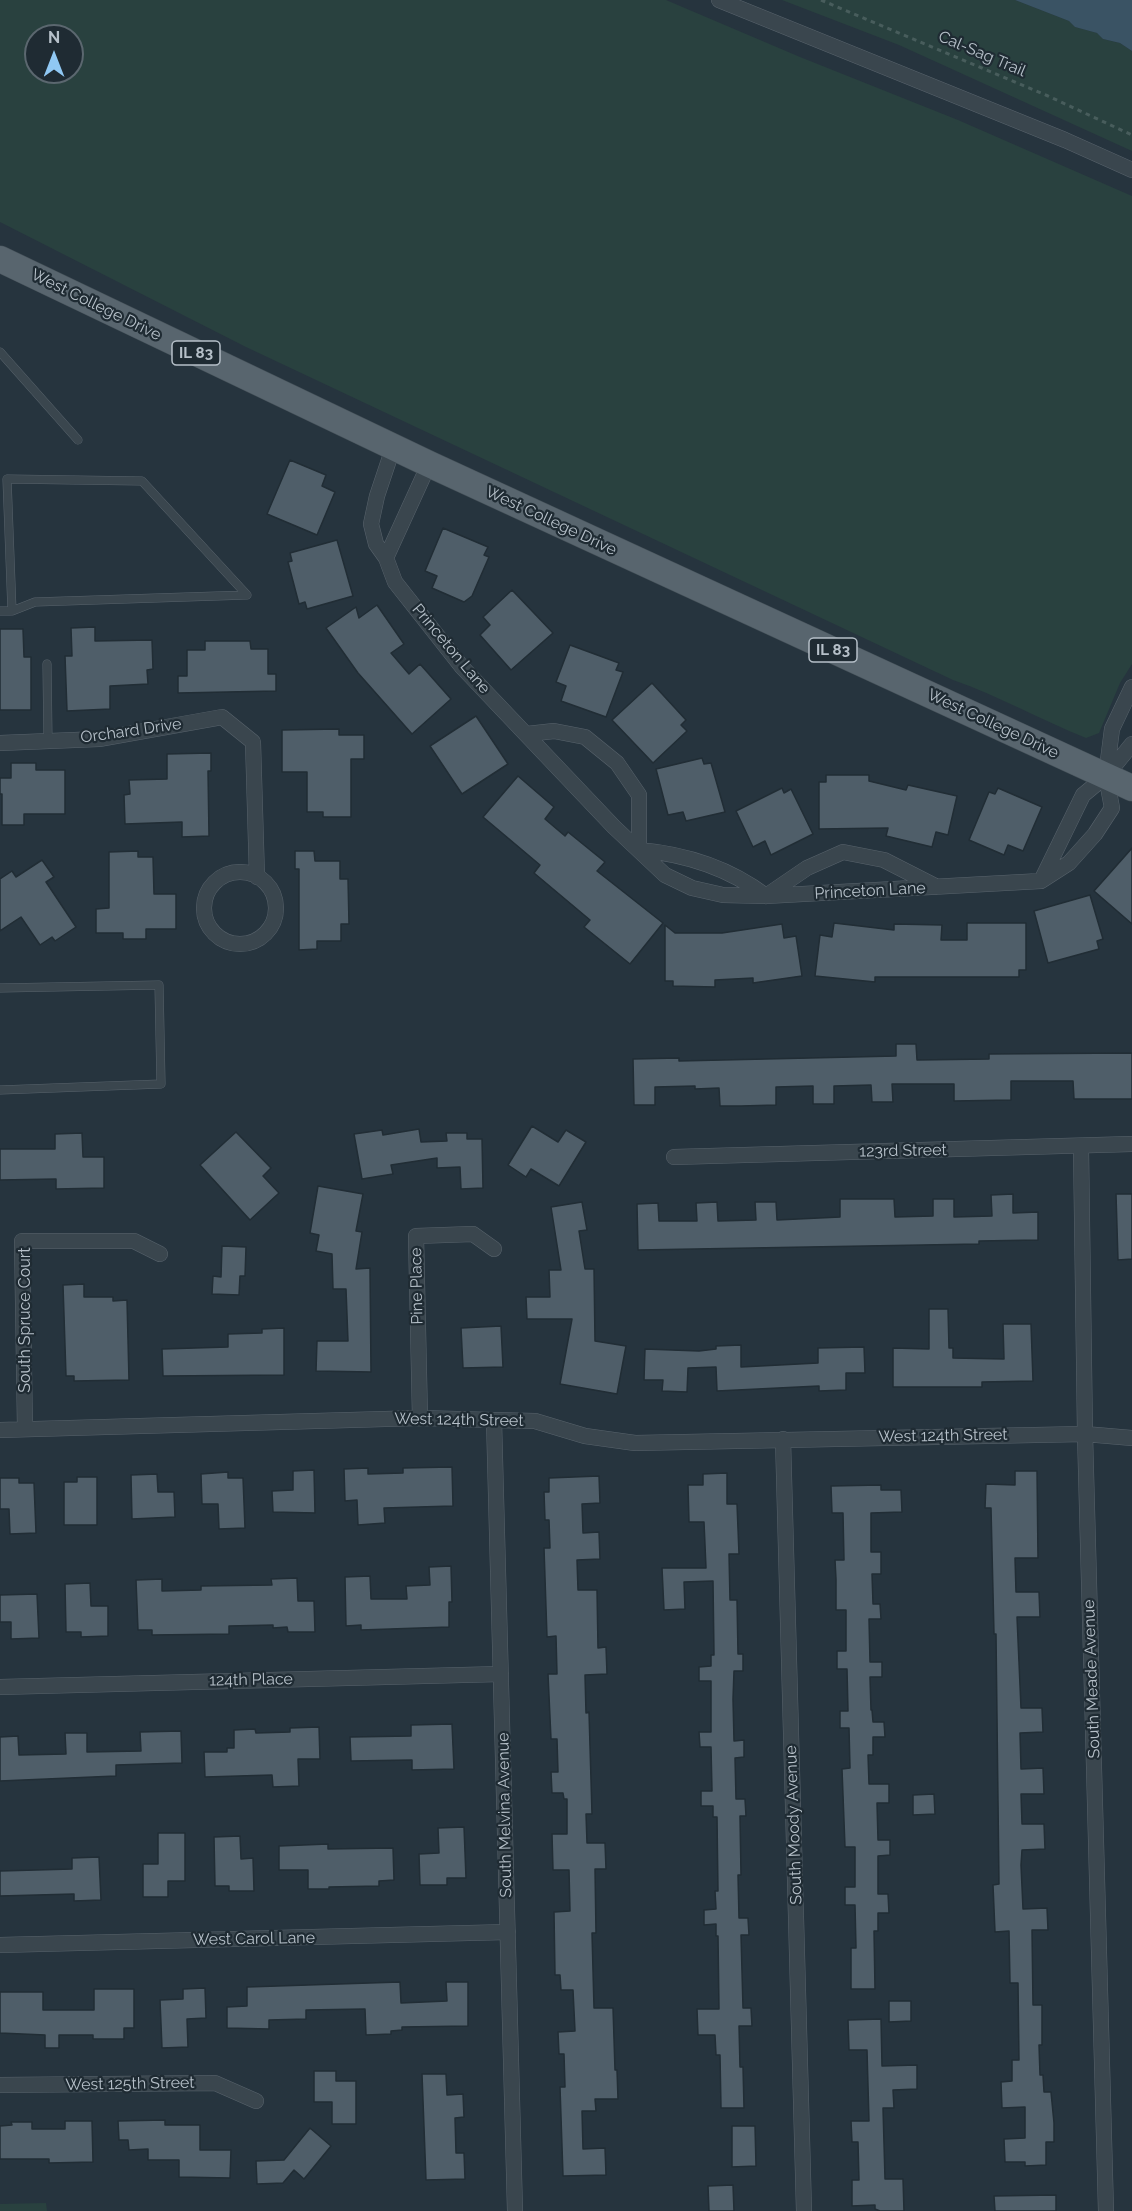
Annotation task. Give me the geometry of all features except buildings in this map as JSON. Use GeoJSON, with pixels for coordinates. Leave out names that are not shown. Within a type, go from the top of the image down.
{"type":"FeatureCollection","features":[{"type":"Feature","properties":{"kind":"main road","name":"West College Drive"},"geometry":{"type":"LineString","coordinates":[[0,258],[429,465],[1106,776]]}},
{"type":"Feature","properties":{"kind":"main road","name":"IL 83"},"geometry":{"type":"LineString","coordinates":[[1106,776],[1132,788]]}},
{"type":"Feature","properties":{"kind":"street"},"geometry":{"type":"LineString","coordinates":[[719,0],[1065,140],[1132,170]]}},
{"type":"Feature","properties":{"kind":"street","name":"Princeton Lane"},"geometry":{"type":"LineString","coordinates":[[393,448],[377,496],[371,524],[375,544],[386,558],[395,582],[462,667],[614,827],[665,876],[692,888],[723,895],[766,896],[1041,881],[1069,863],[1095,834],[1112,808],[1106,776],[1112,729],[1132,687]]}},
{"type":"Feature","properties":{"kind":"street"},"geometry":{"type":"LineString","coordinates":[[386,558],[429,465]]}},
{"type":"Feature","properties":{"kind":"street","name":"Orchard Drive"},"geometry":{"type":"LineString","coordinates":[[0,743],[99,739],[222,717],[253,742],[257,877]]}},
{"type":"Feature","properties":{"kind":"street"},"geometry":{"type":"LineString","coordinates":[[527,734],[554,731],[585,737],[617,763],[639,795],[639,850],[670,853],[699,861],[745,880],[766,896]]}},
{"type":"Feature","properties":{"kind":"street"},"geometry":{"type":"LineString","coordinates":[[1041,881],[1083,795],[1106,776],[1132,744]]}},
{"type":"Feature","properties":{"kind":"street","name":"Princeton Lane"},"geometry":{"type":"LineString","coordinates":[[766,896],[807,868],[843,852],[884,860],[937,887]]}},
{"type":"Feature","properties":{"kind":"street"},"geometry":{"type":"LineString","coordinates":[[233,873],[246,873],[257,877],[273,893],[276,915],[265,935],[255,941],[233,944],[213,932],[206,915],[206,897],[212,886],[233,873]]}},
{"type":"Feature","properties":{"kind":"street","name":"123rd Street"},"geometry":{"type":"LineString","coordinates":[[674,1157],[1132,1144]]}},
{"type":"Feature","properties":{"kind":"street","name":"South Meade Avenue"},"geometry":{"type":"LineString","coordinates":[[1081,1147],[1085,1434],[1106,2211]]}},
{"type":"Feature","properties":{"kind":"street","name":"Pine Place"},"geometry":{"type":"LineString","coordinates":[[420,1418],[416,1236],[473,1234],[494,1249]]}},
{"type":"Feature","properties":{"kind":"street","name":"South Spruce Court"},"geometry":{"type":"LineString","coordinates":[[25,1429],[22,1241],[134,1241],[160,1254]]}},
{"type":"Feature","properties":{"kind":"street","name":"West 124th Street"},"geometry":{"type":"LineString","coordinates":[[0,1430],[420,1418],[535,1421],[603,1440],[635,1443],[783,1438],[1085,1434],[1132,1438]]}},
{"type":"Feature","properties":{"kind":"street","name":"South Melvina Avenue"},"geometry":{"type":"LineString","coordinates":[[494,1420],[515,2211]]}},
{"type":"Feature","properties":{"kind":"street","name":"South Moody Avenue"},"geometry":{"type":"LineString","coordinates":[[783,1438],[804,2211]]}},
{"type":"Feature","properties":{"kind":"street","name":"124th Place"},"geometry":{"type":"LineString","coordinates":[[0,1687],[501,1674]]}},
{"type":"Feature","properties":{"kind":"street","name":"West Carol Lane"},"geometry":{"type":"LineString","coordinates":[[0,1945],[508,1932]]}},
{"type":"Feature","properties":{"kind":"street","name":"West 125th Street"},"geometry":{"type":"LineString","coordinates":[[0,2085],[216,2083],[256,2101]]}},
{"type":"Feature","properties":{"kind":"lane"},"geometry":{"type":"LineString","coordinates":[[0,352],[78,440]]}},
{"type":"Feature","properties":{"kind":"lane"},"geometry":{"type":"LineString","coordinates":[[0,611],[12,611],[35,602],[247,595],[142,481],[7,478],[12,611]]}},
{"type":"Feature","properties":{"kind":"lane"},"geometry":{"type":"LineString","coordinates":[[47,664],[48,741]]}},
{"type":"Feature","properties":{"kind":"lane"},"geometry":{"type":"LineString","coordinates":[[0,988],[159,985],[161,1084],[0,1090]]}},
{"type":"Feature","properties":{"kind":"path","name":"Cal-Sag Trail"},"geometry":{"type":"LineString","coordinates":[[821,0],[1037,91],[1132,135]]}},
{"type":"Feature","properties":{"kind":"green space"},"geometry":{"type":"Polygon","coordinates":[[[0,0],[666,0],[958,120],[1132,196],[1132,664],[1120,683],[1099,733],[1086,738],[953,680],[246,347],[0,222],[0,0]]]}},
{"type":"Feature","properties":{"kind":"green space"},"geometry":{"type":"Polygon","coordinates":[[[782,0],[1015,0],[1069,21],[1075,27],[1097,33],[1103,39],[1120,43],[1132,51],[1132,151],[899,45],[782,0]]]}},
{"type":"Feature","properties":{"kind":"green space"},"geometry":{"type":"Polygon","coordinates":[[[46,2203],[47,2211],[0,2211],[0,2204],[46,2203]]]}},
{"type":"Feature","properties":{"kind":"water"},"geometry":{"type":"Polygon","coordinates":[[[1015,0],[1132,0],[1132,51],[1120,43],[1103,39],[1097,33],[1075,27],[1069,21],[1015,0]]]}}]}
